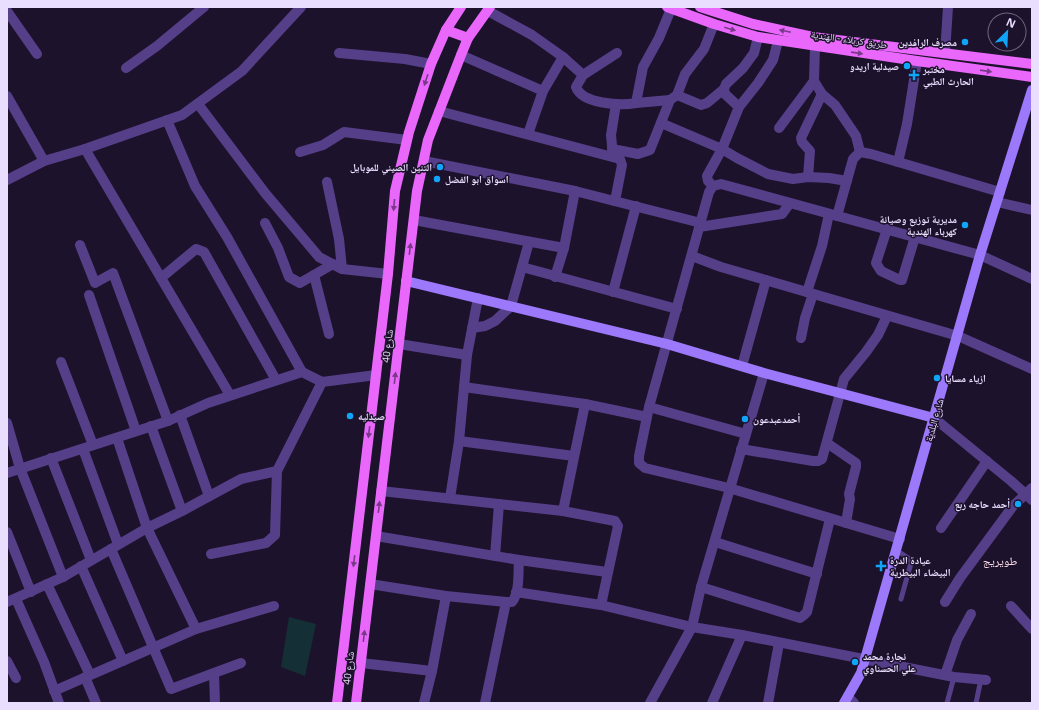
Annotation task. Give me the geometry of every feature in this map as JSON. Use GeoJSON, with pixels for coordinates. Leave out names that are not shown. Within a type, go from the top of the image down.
{"type":"FeatureCollection","features":[{"type":"Feature","properties":{"kind":"main road","name":"شارع 40"},"geometry":{"type":"LineString","coordinates":[[337,699],[388,274],[395,191],[407,140],[431,64],[446,30],[461,7]]}},
{"type":"Feature","properties":{"kind":"main road"},"geometry":{"type":"LineString","coordinates":[[700,7],[753,24],[813,37],[1032,64]]}},
{"type":"Feature","properties":{"kind":"main road","name":"طريق كربلاء - الهندية"},"geometry":{"type":"LineString","coordinates":[[669,8],[714,24],[758,37],[778,41],[916,62],[1032,77]]}},
{"type":"Feature","properties":{"kind":"main road","name":"شارع 40"},"geometry":{"type":"LineString","coordinates":[[356,700],[417,191],[428,140],[461,55],[468,38],[489,9]]}},
{"type":"Feature","properties":{"kind":"main road"},"geometry":{"type":"LineString","coordinates":[[446,30],[468,38]]}},
{"type":"Feature","properties":{"kind":"main road","name":"شارع البلدية"},"geometry":{"type":"LineString","coordinates":[[849,701],[865,660],[980,255],[1032,90]]}},
{"type":"Feature","properties":{"kind":"main road"},"geometry":{"type":"LineString","coordinates":[[406,281],[667,344],[764,373],[934,418]]}},
{"type":"Feature","properties":{"kind":"main road"},"geometry":{"type":"LineString","coordinates":[[337,699],[356,700]]}},
{"type":"Feature","properties":{"kind":"street"},"geometry":{"type":"LineString","coordinates":[[126,68],[157,46],[204,7]]}},
{"type":"Feature","properties":{"kind":"street"},"geometry":{"type":"LineString","coordinates":[[7,180],[44,162],[182,115],[242,71],[301,7]]}},
{"type":"Feature","properties":{"kind":"street"},"geometry":{"type":"LineString","coordinates":[[945,53],[948,7]]}},
{"type":"Feature","properties":{"kind":"street"},"geometry":{"type":"LineString","coordinates":[[636,103],[643,67],[659,38],[669,8]]}},
{"type":"Feature","properties":{"kind":"street"},"geometry":{"type":"LineString","coordinates":[[489,9],[532,35],[563,57],[583,75]]}},
{"type":"Feature","properties":{"kind":"street"},"geometry":{"type":"LineString","coordinates":[[7,11],[37,54]]}},
{"type":"Feature","properties":{"kind":"street"},"geometry":{"type":"LineString","coordinates":[[439,111],[580,149],[612,153],[638,154],[650,150],[673,97],[685,74],[704,49],[714,24]]}},
{"type":"Feature","properties":{"kind":"street"},"geometry":{"type":"LineString","coordinates":[[617,53],[583,75],[576,87],[580,93],[606,104],[625,105],[673,97],[701,105],[707,104],[724,89],[726,84],[743,68],[754,53],[758,37]]}},
{"type":"Feature","properties":{"kind":"street"},"geometry":{"type":"LineString","coordinates":[[713,186],[708,181],[707,176],[722,149],[739,107],[758,83],[773,60],[778,41]]}},
{"type":"Feature","properties":{"kind":"street"},"geometry":{"type":"LineString","coordinates":[[815,47],[814,81],[822,94],[835,105],[856,136],[860,152]]}},
{"type":"Feature","properties":{"kind":"street"},"geometry":{"type":"LineString","coordinates":[[339,53],[405,58],[431,64]]}},
{"type":"Feature","properties":{"kind":"street"},"geometry":{"type":"LineString","coordinates":[[461,55],[544,92]]}},
{"type":"Feature","properties":{"kind":"street"},"geometry":{"type":"LineString","coordinates":[[528,134],[544,92],[563,57]]}},
{"type":"Feature","properties":{"kind":"street"},"geometry":{"type":"LineString","coordinates":[[898,162],[916,62]]}},
{"type":"Feature","properties":{"kind":"street"},"geometry":{"type":"LineString","coordinates":[[779,128],[814,81]]}},
{"type":"Feature","properties":{"kind":"street"},"geometry":{"type":"LineString","coordinates":[[724,89],[725,94],[739,107]]}},
{"type":"Feature","properties":{"kind":"street"},"geometry":{"type":"LineString","coordinates":[[808,178],[810,151],[802,142],[801,138],[822,94]]}},
{"type":"Feature","properties":{"kind":"street"},"geometry":{"type":"LineString","coordinates":[[7,96],[44,162]]}},
{"type":"Feature","properties":{"kind":"street"},"geometry":{"type":"LineString","coordinates":[[198,104],[266,193],[319,257],[342,270],[388,274]]}},
{"type":"Feature","properties":{"kind":"street"},"geometry":{"type":"LineString","coordinates":[[615,201],[622,165],[620,159],[612,153],[611,135],[616,104]]}},
{"type":"Feature","properties":{"kind":"street"},"geometry":{"type":"LineString","coordinates":[[166,120],[195,186],[227,237],[302,372],[322,382],[376,375]]}},
{"type":"Feature","properties":{"kind":"street"},"geometry":{"type":"LineString","coordinates":[[661,123],[722,149],[768,174],[793,180],[829,178],[847,181]]}},
{"type":"Feature","properties":{"kind":"street"},"geometry":{"type":"LineString","coordinates":[[300,152],[323,145],[344,132],[407,140]]}},
{"type":"Feature","properties":{"kind":"street"},"geometry":{"type":"LineString","coordinates":[[85,149],[230,395]]}},
{"type":"Feature","properties":{"kind":"street"},"geometry":{"type":"LineString","coordinates":[[860,152],[898,162],[1032,210]]}},
{"type":"Feature","properties":{"kind":"street"},"geometry":{"type":"LineString","coordinates":[[800,338],[822,246],[847,181],[853,159],[860,152]]}},
{"type":"Feature","properties":{"kind":"street"},"geometry":{"type":"LineString","coordinates":[[424,160],[575,191],[636,206],[700,225],[782,214],[790,203]]}},
{"type":"Feature","properties":{"kind":"street"},"geometry":{"type":"LineString","coordinates":[[327,182],[339,239],[342,270]]}},
{"type":"Feature","properties":{"kind":"street"},"geometry":{"type":"LineString","coordinates":[[900,539],[729,488],[645,468],[639,463],[639,456],[648,412],[709,192],[713,186],[721,184],[980,255],[1032,279]]}},
{"type":"Feature","properties":{"kind":"street"},"geometry":{"type":"LineString","coordinates":[[555,277],[564,248],[575,191]]}},
{"type":"Feature","properties":{"kind":"street"},"geometry":{"type":"LineString","coordinates":[[613,292],[636,206]]}},
{"type":"Feature","properties":{"kind":"street"},"geometry":{"type":"LineString","coordinates":[[414,220],[564,248]]}},
{"type":"Feature","properties":{"kind":"street"},"geometry":{"type":"LineString","coordinates":[[265,223],[278,248],[289,277],[300,283],[333,264]]}},
{"type":"Feature","properties":{"kind":"street"},"geometry":{"type":"LineString","coordinates":[[887,229],[876,263],[881,271],[900,280],[902,280],[916,237]]}},
{"type":"Feature","properties":{"kind":"street"},"geometry":{"type":"LineString","coordinates":[[472,328],[485,326],[495,320],[511,306],[529,242]]}},
{"type":"Feature","properties":{"kind":"street"},"geometry":{"type":"LineString","coordinates":[[80,245],[95,283],[113,273],[168,421]]}},
{"type":"Feature","properties":{"kind":"street"},"geometry":{"type":"LineString","coordinates":[[161,278],[196,249],[204,252],[276,380]]}},
{"type":"Feature","properties":{"kind":"street"},"geometry":{"type":"LineString","coordinates":[[692,256],[721,267],[958,336],[1032,369]]}},
{"type":"Feature","properties":{"kind":"street"},"geometry":{"type":"LineString","coordinates":[[522,266],[555,277],[677,310]]}},
{"type":"Feature","properties":{"kind":"street"},"geometry":{"type":"LineString","coordinates":[[314,275],[329,334]]}},
{"type":"Feature","properties":{"kind":"street"},"geometry":{"type":"LineString","coordinates":[[742,366],[766,280]]}},
{"type":"Feature","properties":{"kind":"street"},"geometry":{"type":"LineString","coordinates":[[89,295],[136,431]]}},
{"type":"Feature","properties":{"kind":"street"},"geometry":{"type":"LineString","coordinates":[[450,498],[459,441],[467,355],[478,298]]}},
{"type":"Feature","properties":{"kind":"street"},"geometry":{"type":"LineString","coordinates":[[741,449],[818,461],[822,459],[844,379],[878,335],[887,316]]}},
{"type":"Feature","properties":{"kind":"street"},"geometry":{"type":"LineString","coordinates":[[399,344],[467,355]]}},
{"type":"Feature","properties":{"kind":"street"},"geometry":{"type":"LineString","coordinates":[[61,362],[93,445]]}},
{"type":"Feature","properties":{"kind":"street"},"geometry":{"type":"LineString","coordinates":[[7,473],[168,421],[208,403],[302,372]]}},
{"type":"Feature","properties":{"kind":"street"},"geometry":{"type":"LineString","coordinates":[[650,703],[692,627],[701,587],[715,542],[729,488],[764,373]]}},
{"type":"Feature","properties":{"kind":"street"},"geometry":{"type":"LineString","coordinates":[[211,554],[266,543],[275,535],[277,471],[322,382]]}},
{"type":"Feature","properties":{"kind":"street"},"geometry":{"type":"LineString","coordinates":[[464,386],[648,412],[746,434]]}},
{"type":"Feature","properties":{"kind":"street"},"geometry":{"type":"LineString","coordinates":[[563,512],[585,404]]}},
{"type":"Feature","properties":{"kind":"street"},"geometry":{"type":"LineString","coordinates":[[180,415],[209,496]]}},
{"type":"Feature","properties":{"kind":"street"},"geometry":{"type":"LineString","coordinates":[[934,418],[1011,481],[1030,494],[1013,506],[960,578],[945,602]]}},
{"type":"Feature","properties":{"kind":"street"},"geometry":{"type":"LineString","coordinates":[[7,423],[20,468],[63,576]]}},
{"type":"Feature","properties":{"kind":"street"},"geometry":{"type":"LineString","coordinates":[[151,426],[182,511]]}},
{"type":"Feature","properties":{"kind":"street"},"geometry":{"type":"LineString","coordinates":[[117,438],[147,528],[196,629]]}},
{"type":"Feature","properties":{"kind":"street"},"geometry":{"type":"LineString","coordinates":[[459,441],[574,456]]}},
{"type":"Feature","properties":{"kind":"street"},"geometry":{"type":"LineString","coordinates":[[827,443],[856,464],[846,523]]}},
{"type":"Feature","properties":{"kind":"street"},"geometry":{"type":"LineString","coordinates":[[83,449],[115,547],[171,689],[241,663]]}},
{"type":"Feature","properties":{"kind":"street"},"geometry":{"type":"LineString","coordinates":[[51,458],[91,560]]}},
{"type":"Feature","properties":{"kind":"street"},"geometry":{"type":"LineString","coordinates":[[941,528],[987,461]]}},
{"type":"Feature","properties":{"kind":"street"},"geometry":{"type":"LineString","coordinates":[[58,703],[44,662],[11,600],[63,576],[147,528],[241,479],[277,471]]}},
{"type":"Feature","properties":{"kind":"street"},"geometry":{"type":"LineString","coordinates":[[381,491],[563,512],[615,521],[618,526],[601,605]]}},
{"type":"Feature","properties":{"kind":"street"},"geometry":{"type":"LineString","coordinates":[[495,556],[499,504]]}},
{"type":"Feature","properties":{"kind":"street"},"geometry":{"type":"LineString","coordinates":[[701,587],[800,618],[807,612],[830,519]]}},
{"type":"Feature","properties":{"kind":"street"},"geometry":{"type":"LineString","coordinates":[[7,532],[31,592]]}},
{"type":"Feature","properties":{"kind":"street"},"geometry":{"type":"LineString","coordinates":[[376,536],[519,560],[607,572]]}},
{"type":"Feature","properties":{"kind":"street"},"geometry":{"type":"LineString","coordinates":[[715,542],[817,574]]}},
{"type":"Feature","properties":{"kind":"street"},"geometry":{"type":"LineString","coordinates":[[370,584],[446,596],[512,602],[515,598],[516,592],[519,560]]}},
{"type":"Feature","properties":{"kind":"street"},"geometry":{"type":"LineString","coordinates":[[81,566],[123,661]]}},
{"type":"Feature","properties":{"kind":"street"},"geometry":{"type":"LineString","coordinates":[[47,584],[87,676],[96,703]]}},
{"type":"Feature","properties":{"kind":"street"},"geometry":{"type":"LineString","coordinates":[[516,592],[601,605],[692,627],[742,635],[950,676],[984,679]]}},
{"type":"Feature","properties":{"kind":"street"},"geometry":{"type":"LineString","coordinates":[[424,703],[432,671],[446,596]]}},
{"type":"Feature","properties":{"kind":"street"},"geometry":{"type":"LineString","coordinates":[[485,703],[506,602]]}},
{"type":"Feature","properties":{"kind":"street"},"geometry":{"type":"LineString","coordinates":[[54,691],[196,629],[274,606]]}},
{"type":"Feature","properties":{"kind":"street"},"geometry":{"type":"LineString","coordinates":[[1011,606],[1032,629]]}},
{"type":"Feature","properties":{"kind":"street"},"geometry":{"type":"LineString","coordinates":[[950,676],[957,640],[971,614]]}},
{"type":"Feature","properties":{"kind":"street"},"geometry":{"type":"LineString","coordinates":[[712,703],[742,635]]}},
{"type":"Feature","properties":{"kind":"street"},"geometry":{"type":"LineString","coordinates":[[768,703],[779,643]]}},
{"type":"Feature","properties":{"kind":"street"},"geometry":{"type":"LineString","coordinates":[[7,661],[16,678]]}},
{"type":"Feature","properties":{"kind":"street"},"geometry":{"type":"LineString","coordinates":[[361,663],[432,671]]}},
{"type":"Feature","properties":{"kind":"street"},"geometry":{"type":"LineString","coordinates":[[214,674],[216,703]]}},
{"type":"Feature","properties":{"kind":"lane"},"geometry":{"type":"LineString","coordinates":[[896,550],[910,559],[911,563],[901,599]]}},
{"type":"Feature","properties":{"kind":"lane"},"geometry":{"type":"LineString","coordinates":[[947,703],[950,676]]}},
{"type":"Feature","properties":{"kind":"lane"},"geometry":{"type":"LineString","coordinates":[[976,703],[984,679]]}},
{"type":"Feature","properties":{"kind":"green space"},"geometry":{"type":"Polygon","coordinates":[[[289,617],[316,624],[305,676],[281,667],[289,617]]]}},
{"type":"Feature","properties":{"kind":"place","name":"مصرف الرافدين"},"geometry":{"type":"Point","coordinates":[965,42]}},
{"type":"Feature","properties":{"kind":"place","name":"صيدلية اريدو"},"geometry":{"type":"Point","coordinates":[907,66]}},
{"type":"Feature","properties":{"kind":"place","name":"مختبر الحارث الطبي"},"geometry":{"type":"Point","coordinates":[914,75]}},
{"type":"Feature","properties":{"kind":"place","name":"التنين الصيني للموبايل"},"geometry":{"type":"Point","coordinates":[440,167]}},
{"type":"Feature","properties":{"kind":"place","name":"اسواق ابو الفضل"},"geometry":{"type":"Point","coordinates":[437,179]}},
{"type":"Feature","properties":{"kind":"place","name":"مديرية توزيع وصيانة كهرباء الهندية"},"geometry":{"type":"Point","coordinates":[965,225]}},
{"type":"Feature","properties":{"kind":"place","name":"ازياء مسايا"},"geometry":{"type":"Point","coordinates":[937,378]}},
{"type":"Feature","properties":{"kind":"place","name":"صيدليه"},"geometry":{"type":"Point","coordinates":[350,416]}},
{"type":"Feature","properties":{"kind":"place","name":"أحمدعبدعون"},"geometry":{"type":"Point","coordinates":[745,419]}},
{"type":"Feature","properties":{"kind":"place","name":"أحمد حاجه ربع"},"geometry":{"type":"Point","coordinates":[1018,504]}},
{"type":"Feature","properties":{"kind":"place","name":"عيادة الدرة البيضاء البيطرية"},"geometry":{"type":"Point","coordinates":[881,566]}},
{"type":"Feature","properties":{"kind":"place","name":"نجارة محمد علي الحسناوي"},"geometry":{"type":"Point","coordinates":[855,662]}},
{"type":"Feature","properties":{"kind":"district","name":"طويريج"},"geometry":{"type":"Point","coordinates":[1000,560]}}]}
